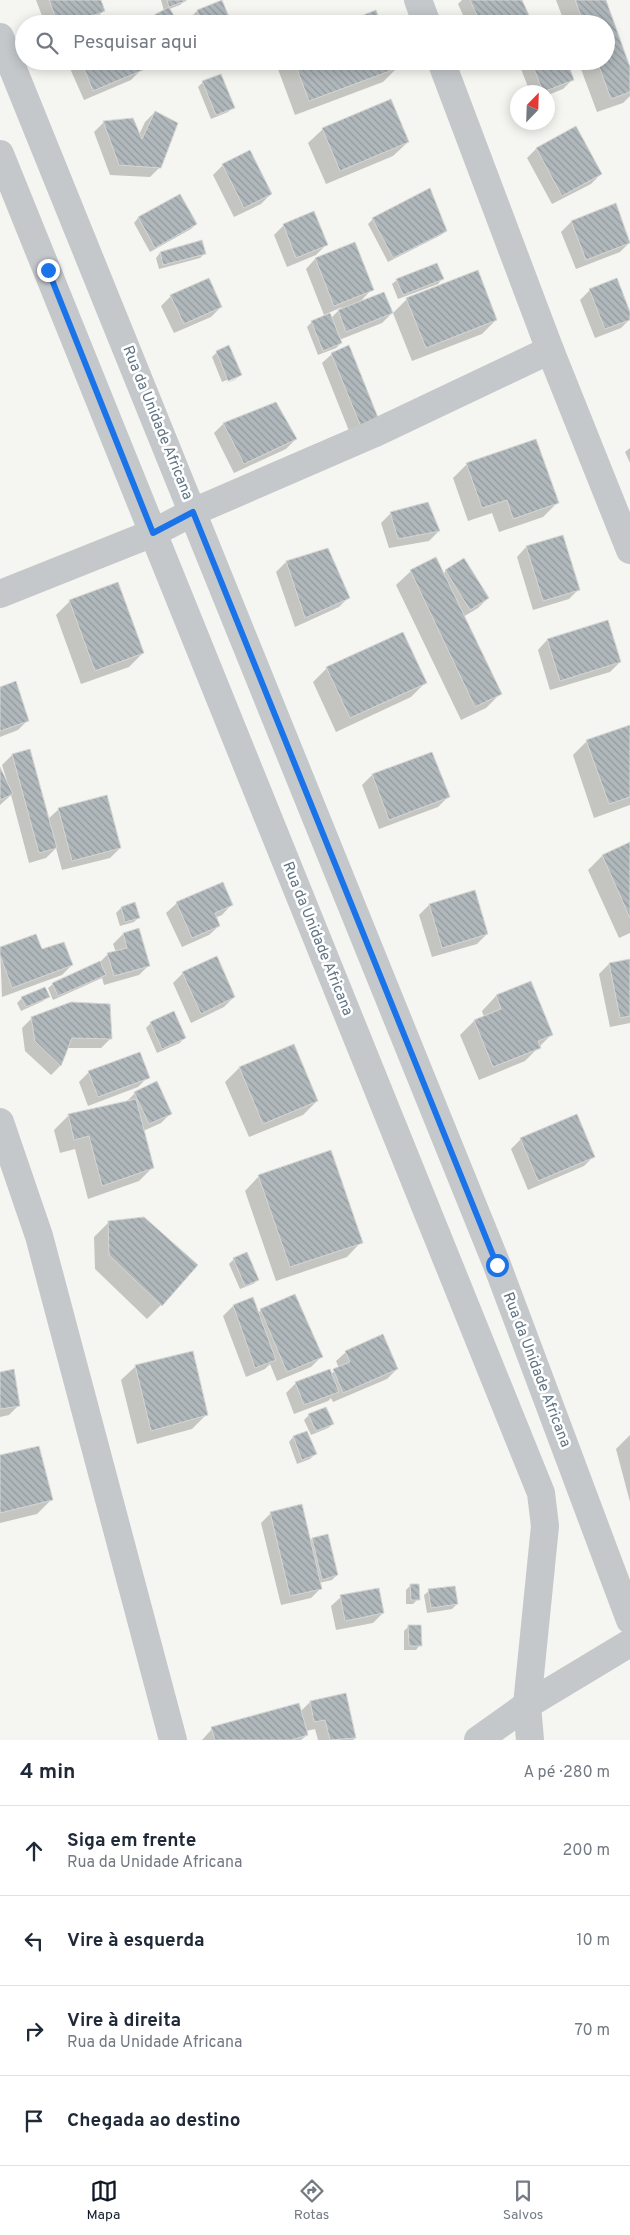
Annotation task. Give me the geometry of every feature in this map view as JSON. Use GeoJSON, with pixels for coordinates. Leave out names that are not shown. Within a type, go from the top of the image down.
{"type":"FeatureCollection","features":[{"type":"Feature","properties":{"kind":"street"},"geometry":{"type":"LineString","coordinates":[[418,0],[424,15]]}},
{"type":"Feature","properties":{"kind":"street","name":"Rua da Unidade Africana"},"geometry":{"type":"LineString","coordinates":[[0,36],[497,1265],[630,1620]]}},
{"type":"Feature","properties":{"kind":"street"},"geometry":{"type":"LineString","coordinates":[[444,70],[550,350],[630,550]]}},
{"type":"Feature","properties":{"kind":"street","name":"Rua da Unidade Africana"},"geometry":{"type":"LineString","coordinates":[[0,154],[541,1493],[545,1526],[527,1705],[530,1740]]}},
{"type":"Feature","properties":{"kind":"street"},"geometry":{"type":"LineString","coordinates":[[0,594],[153,533],[193,512],[373,434],[550,350]]}},
{"type":"Feature","properties":{"kind":"street"},"geometry":{"type":"LineString","coordinates":[[0,1122],[39,1236],[173,1740]]}},
{"type":"Feature","properties":{"kind":"street"},"geometry":{"type":"LineString","coordinates":[[478,1740],[527,1705],[630,1643]]}},
{"type":"Feature","properties":{"kind":"building"},"geometry":{"type":"Polygon","coordinates":[[[49,0],[101,0],[105,11],[95,15],[55,15],[49,0]]]}},
{"type":"Feature","properties":{"kind":"building"},"geometry":{"type":"Polygon","coordinates":[[[167,0],[186,0],[186,1],[169,7],[167,0]]]}},
{"type":"Feature","properties":{"kind":"building"},"geometry":{"type":"Polygon","coordinates":[[[222,0],[228,15],[199,15],[197,10],[222,0]]]}},
{"type":"Feature","properties":{"kind":"building"},"geometry":{"type":"Polygon","coordinates":[[[470,0],[522,0],[529,15],[477,15],[470,0]]]}},
{"type":"Feature","properties":{"kind":"building"},"geometry":{"type":"Polygon","coordinates":[[[575,0],[606,0],[611,15],[581,15],[575,0]]]}},
{"type":"Feature","properties":{"kind":"building"},"geometry":{"type":"Polygon","coordinates":[[[169,7],[174,15],[154,15],[169,7]]]}},
{"type":"Feature","properties":{"kind":"building"},"geometry":{"type":"Polygon","coordinates":[[[376,10],[378,15],[364,15],[376,10]]]}},
{"type":"Feature","properties":{"kind":"building"},"geometry":{"type":"Polygon","coordinates":[[[615,25],[630,67],[630,92],[611,99],[600,70],[615,70],[615,25]]]}},
{"type":"Feature","properties":{"kind":"building"},"geometry":{"type":"Polygon","coordinates":[[[85,70],[143,70],[93,91],[85,70]]]}},
{"type":"Feature","properties":{"kind":"building"},"geometry":{"type":"Polygon","coordinates":[[[297,70],[393,70],[309,101],[297,70]]]}},
{"type":"Feature","properties":{"kind":"building"},"geometry":{"type":"Polygon","coordinates":[[[534,70],[570,70],[574,80],[555,87],[555,85],[540,85],[534,70]]]}},
{"type":"Feature","properties":{"kind":"building"},"geometry":{"type":"Polygon","coordinates":[[[221,74],[235,108],[216,115],[202,81],[221,74]]]}},
{"type":"Feature","properties":{"kind":"building"},"geometry":{"type":"Polygon","coordinates":[[[391,99],[409,142],[340,171],[322,128],[391,99]]]}},
{"type":"Feature","properties":{"kind":"building"},"geometry":{"type":"Polygon","coordinates":[[[155,111],[178,123],[161,168],[119,165],[103,121],[133,118],[142,139],[155,111]]]}},
{"type":"Feature","properties":{"kind":"building"},"geometry":{"type":"Polygon","coordinates":[[[576,126],[602,174],[562,196],[536,148],[576,126]]]}},
{"type":"Feature","properties":{"kind":"building"},"geometry":{"type":"Polygon","coordinates":[[[250,150],[272,194],[244,208],[222,164],[250,150]]]}},
{"type":"Feature","properties":{"kind":"building"},"geometry":{"type":"Polygon","coordinates":[[[430,188],[447,231],[393,258],[372,218],[430,188]]]}},
{"type":"Feature","properties":{"kind":"building"},"geometry":{"type":"Polygon","coordinates":[[[180,194],[197,224],[155,248],[138,217],[180,194]]]}},
{"type":"Feature","properties":{"kind":"building"},"geometry":{"type":"Polygon","coordinates":[[[616,203],[630,243],[586,260],[571,221],[616,203]]]}},
{"type":"Feature","properties":{"kind":"building"},"geometry":{"type":"Polygon","coordinates":[[[314,211],[328,245],[296,258],[283,224],[314,211]]]}},
{"type":"Feature","properties":{"kind":"building"},"geometry":{"type":"Polygon","coordinates":[[[202,240],[206,254],[163,265],[160,252],[202,240]]]}},
{"type":"Feature","properties":{"kind":"building"},"geometry":{"type":"Polygon","coordinates":[[[355,242],[374,290],[334,306],[315,258],[355,242]]]}},
{"type":"Feature","properties":{"kind":"building"},"geometry":{"type":"Polygon","coordinates":[[[437,263],[444,279],[403,295],[396,279],[437,263]]]}},
{"type":"Feature","properties":{"kind":"building"},"geometry":{"type":"Polygon","coordinates":[[[478,270],[497,320],[426,348],[406,298],[478,270]]]}},
{"type":"Feature","properties":{"kind":"building"},"geometry":{"type":"Polygon","coordinates":[[[209,278],[222,307],[184,324],[170,295],[209,278]]]}},
{"type":"Feature","properties":{"kind":"building"},"geometry":{"type":"Polygon","coordinates":[[[617,278],[630,312],[630,320],[605,329],[589,289],[617,278]]]}},
{"type":"Feature","properties":{"kind":"building"},"geometry":{"type":"Polygon","coordinates":[[[384,292],[393,313],[346,332],[338,310],[384,292]]]}},
{"type":"Feature","properties":{"kind":"building"},"geometry":{"type":"Polygon","coordinates":[[[330,313],[342,343],[323,351],[311,321],[330,313]]]}},
{"type":"Feature","properties":{"kind":"building"},"geometry":{"type":"Polygon","coordinates":[[[229,345],[242,375],[228,381],[216,351],[229,345]]]}},
{"type":"Feature","properties":{"kind":"building"},"geometry":{"type":"Polygon","coordinates":[[[349,345],[381,425],[363,432],[331,353],[349,345]]]}},
{"type":"Feature","properties":{"kind":"building"},"geometry":{"type":"Polygon","coordinates":[[[276,402],[297,439],[244,464],[223,423],[276,402]]]}},
{"type":"Feature","properties":{"kind":"building"},"geometry":{"type":"Polygon","coordinates":[[[536,439],[559,503],[513,519],[507,500],[482,508],[466,463],[536,439]]]}},
{"type":"Feature","properties":{"kind":"building"},"geometry":{"type":"Polygon","coordinates":[[[428,502],[440,531],[398,539],[390,512],[428,502]]]}},
{"type":"Feature","properties":{"kind":"building"},"geometry":{"type":"Polygon","coordinates":[[[563,535],[580,590],[543,601],[526,546],[563,535]]]}},
{"type":"Feature","properties":{"kind":"building"},"geometry":{"type":"Polygon","coordinates":[[[328,548],[350,598],[305,618],[286,561],[328,548]]]}},
{"type":"Feature","properties":{"kind":"building"},"geometry":{"type":"Polygon","coordinates":[[[436,557],[502,694],[475,707],[410,570],[436,557]]]}},
{"type":"Feature","properties":{"kind":"building"},"geometry":{"type":"Polygon","coordinates":[[[464,558],[489,598],[470,610],[445,570],[464,558]]]}},
{"type":"Feature","properties":{"kind":"building"},"geometry":{"type":"Polygon","coordinates":[[[118,582],[144,653],[95,671],[69,600],[118,582]]]}},
{"type":"Feature","properties":{"kind":"building"},"geometry":{"type":"Polygon","coordinates":[[[608,620],[621,662],[560,681],[547,639],[608,620]]]}},
{"type":"Feature","properties":{"kind":"building"},"geometry":{"type":"Polygon","coordinates":[[[403,632],[427,683],[350,718],[326,667],[403,632]]]}},
{"type":"Feature","properties":{"kind":"building"},"geometry":{"type":"Polygon","coordinates":[[[16,681],[29,721],[0,731],[0,687],[16,681]]]}},
{"type":"Feature","properties":{"kind":"building"},"geometry":{"type":"Polygon","coordinates":[[[630,725],[630,797],[609,804],[586,740],[630,725]]]}},
{"type":"Feature","properties":{"kind":"building"},"geometry":{"type":"Polygon","coordinates":[[[30,749],[57,848],[39,853],[12,754],[30,749]]]}},
{"type":"Feature","properties":{"kind":"building"},"geometry":{"type":"Polygon","coordinates":[[[432,752],[450,797],[389,820],[372,774],[432,752]]]}},
{"type":"Feature","properties":{"kind":"building"},"geometry":{"type":"Polygon","coordinates":[[[0,767],[13,794],[0,800],[0,767]]]}},
{"type":"Feature","properties":{"kind":"building"},"geometry":{"type":"Polygon","coordinates":[[[107,795],[121,848],[72,861],[58,808],[107,795]]]}},
{"type":"Feature","properties":{"kind":"building"},"geometry":{"type":"Polygon","coordinates":[[[630,842],[630,918],[602,855],[630,842]]]}},
{"type":"Feature","properties":{"kind":"building"},"geometry":{"type":"Polygon","coordinates":[[[223,882],[233,905],[215,913],[220,926],[192,938],[176,902],[223,882]]]}},
{"type":"Feature","properties":{"kind":"building"},"geometry":{"type":"Polygon","coordinates":[[[475,890],[488,934],[442,948],[429,904],[475,890]]]}},
{"type":"Feature","properties":{"kind":"building"},"geometry":{"type":"Polygon","coordinates":[[[135,902],[140,918],[125,922],[121,907],[135,902]]]}},
{"type":"Feature","properties":{"kind":"building"},"geometry":{"type":"Polygon","coordinates":[[[139,928],[150,966],[114,976],[107,953],[127,948],[123,933],[139,928]]]}},
{"type":"Feature","properties":{"kind":"building"},"geometry":{"type":"Polygon","coordinates":[[[36,934],[42,949],[64,942],[73,965],[12,988],[0,955],[0,947],[36,934]]]}},
{"type":"Feature","properties":{"kind":"building"},"geometry":{"type":"Polygon","coordinates":[[[217,956],[235,997],[201,1014],[182,972],[217,956]]]}},
{"type":"Feature","properties":{"kind":"building"},"geometry":{"type":"Polygon","coordinates":[[[630,959],[630,1016],[620,1018],[609,963],[630,959]]]}},
{"type":"Feature","properties":{"kind":"building"},"geometry":{"type":"Polygon","coordinates":[[[100,961],[106,975],[58,996],[52,983],[100,961]]]}},
{"type":"Feature","properties":{"kind":"building"},"geometry":{"type":"Polygon","coordinates":[[[531,981],[553,1035],[538,1041],[541,1048],[493,1067],[474,1020],[501,1009],[496,995],[531,981]]]}},
{"type":"Feature","properties":{"kind":"building"},"geometry":{"type":"Polygon","coordinates":[[[45,987],[50,997],[26,1007],[21,997],[45,987]]]}},
{"type":"Feature","properties":{"kind":"building"},"geometry":{"type":"Polygon","coordinates":[[[71,1002],[110,1004],[112,1039],[72,1038],[61,1066],[35,1041],[31,1017],[71,1002]]]}},
{"type":"Feature","properties":{"kind":"building"},"geometry":{"type":"Polygon","coordinates":[[[174,1011],[186,1038],[162,1049],[150,1022],[174,1011]]]}},
{"type":"Feature","properties":{"kind":"building"},"geometry":{"type":"Polygon","coordinates":[[[294,1044],[318,1101],[263,1124],[239,1067],[294,1044]]]}},
{"type":"Feature","properties":{"kind":"building"},"geometry":{"type":"Polygon","coordinates":[[[140,1052],[150,1078],[98,1097],[88,1071],[140,1052]]]}},
{"type":"Feature","properties":{"kind":"building"},"geometry":{"type":"Polygon","coordinates":[[[157,1081],[172,1114],[149,1124],[134,1092],[157,1081]]]}},
{"type":"Feature","properties":{"kind":"building"},"geometry":{"type":"Polygon","coordinates":[[[136,1099],[154,1168],[102,1186],[89,1136],[74,1140],[68,1114],[136,1099]]]}},
{"type":"Feature","properties":{"kind":"building"},"geometry":{"type":"Polygon","coordinates":[[[577,1114],[595,1157],[538,1181],[520,1138],[577,1114]]]}},
{"type":"Feature","properties":{"kind":"building"},"geometry":{"type":"Polygon","coordinates":[[[331,1150],[363,1243],[290,1267],[258,1175],[331,1150]]]}},
{"type":"Feature","properties":{"kind":"building"},"geometry":{"type":"Polygon","coordinates":[[[144,1217],[198,1265],[162,1306],[109,1255],[108,1221],[144,1217]]]}},
{"type":"Feature","properties":{"kind":"building"},"geometry":{"type":"Polygon","coordinates":[[[247,1252],[259,1280],[245,1286],[233,1258],[247,1252]]]}},
{"type":"Feature","properties":{"kind":"building"},"geometry":{"type":"Polygon","coordinates":[[[295,1294],[323,1357],[287,1372],[260,1309],[295,1294]]]}},
{"type":"Feature","properties":{"kind":"building"},"geometry":{"type":"Polygon","coordinates":[[[253,1297],[276,1360],[255,1368],[233,1305],[253,1297]]]}},
{"type":"Feature","properties":{"kind":"building"},"geometry":{"type":"Polygon","coordinates":[[[383,1334],[398,1369],[343,1393],[333,1369],[350,1362],[345,1351],[383,1334]]]}},
{"type":"Feature","properties":{"kind":"building"},"geometry":{"type":"Polygon","coordinates":[[[193,1351],[208,1415],[151,1431],[135,1365],[193,1351]]]}},
{"type":"Feature","properties":{"kind":"building"},"geometry":{"type":"Polygon","coordinates":[[[14,1369],[20,1406],[0,1409],[0,1372],[14,1369]]]}},
{"type":"Feature","properties":{"kind":"building"},"geometry":{"type":"Polygon","coordinates":[[[330,1369],[339,1392],[304,1405],[295,1382],[330,1369]]]}},
{"type":"Feature","properties":{"kind":"building"},"geometry":{"type":"Polygon","coordinates":[[[326,1407],[334,1424],[316,1431],[308,1414],[326,1407]]]}},
{"type":"Feature","properties":{"kind":"building"},"geometry":{"type":"Polygon","coordinates":[[[307,1431],[317,1454],[302,1460],[293,1436],[307,1431]]]}},
{"type":"Feature","properties":{"kind":"building"},"geometry":{"type":"Polygon","coordinates":[[[39,1446],[53,1500],[0,1513],[0,1455],[39,1446]]]}},
{"type":"Feature","properties":{"kind":"building"},"geometry":{"type":"Polygon","coordinates":[[[302,1504],[322,1589],[290,1596],[270,1512],[302,1504]]]}},
{"type":"Feature","properties":{"kind":"building"},"geometry":{"type":"Polygon","coordinates":[[[328,1534],[338,1575],[322,1580],[312,1538],[328,1534]]]}},
{"type":"Feature","properties":{"kind":"building"},"geometry":{"type":"Polygon","coordinates":[[[410,1584],[419,1584],[420,1600],[411,1600],[410,1584]]]}},
{"type":"Feature","properties":{"kind":"building"},"geometry":{"type":"Polygon","coordinates":[[[455,1586],[458,1604],[431,1608],[428,1589],[455,1586]]]}},
{"type":"Feature","properties":{"kind":"building"},"geometry":{"type":"Polygon","coordinates":[[[379,1588],[384,1613],[345,1621],[340,1595],[379,1588]]]}},
{"type":"Feature","properties":{"kind":"building"},"geometry":{"type":"Polygon","coordinates":[[[408,1625],[421,1625],[422,1646],[409,1646],[408,1625]]]}},
{"type":"Feature","properties":{"kind":"building"},"geometry":{"type":"Polygon","coordinates":[[[346,1693],[356,1738],[330,1740],[325,1720],[314,1722],[310,1701],[346,1693]]]}},
{"type":"Feature","properties":{"kind":"building"},"geometry":{"type":"Polygon","coordinates":[[[299,1703],[308,1735],[291,1740],[215,1740],[211,1727],[299,1703]]]}},
{"type":"Feature","properties":{"kind":"route"},"geometry":{"type":"LineString","coordinates":[[48,270],[153,533],[193,512],[497,1265]]}}]}
